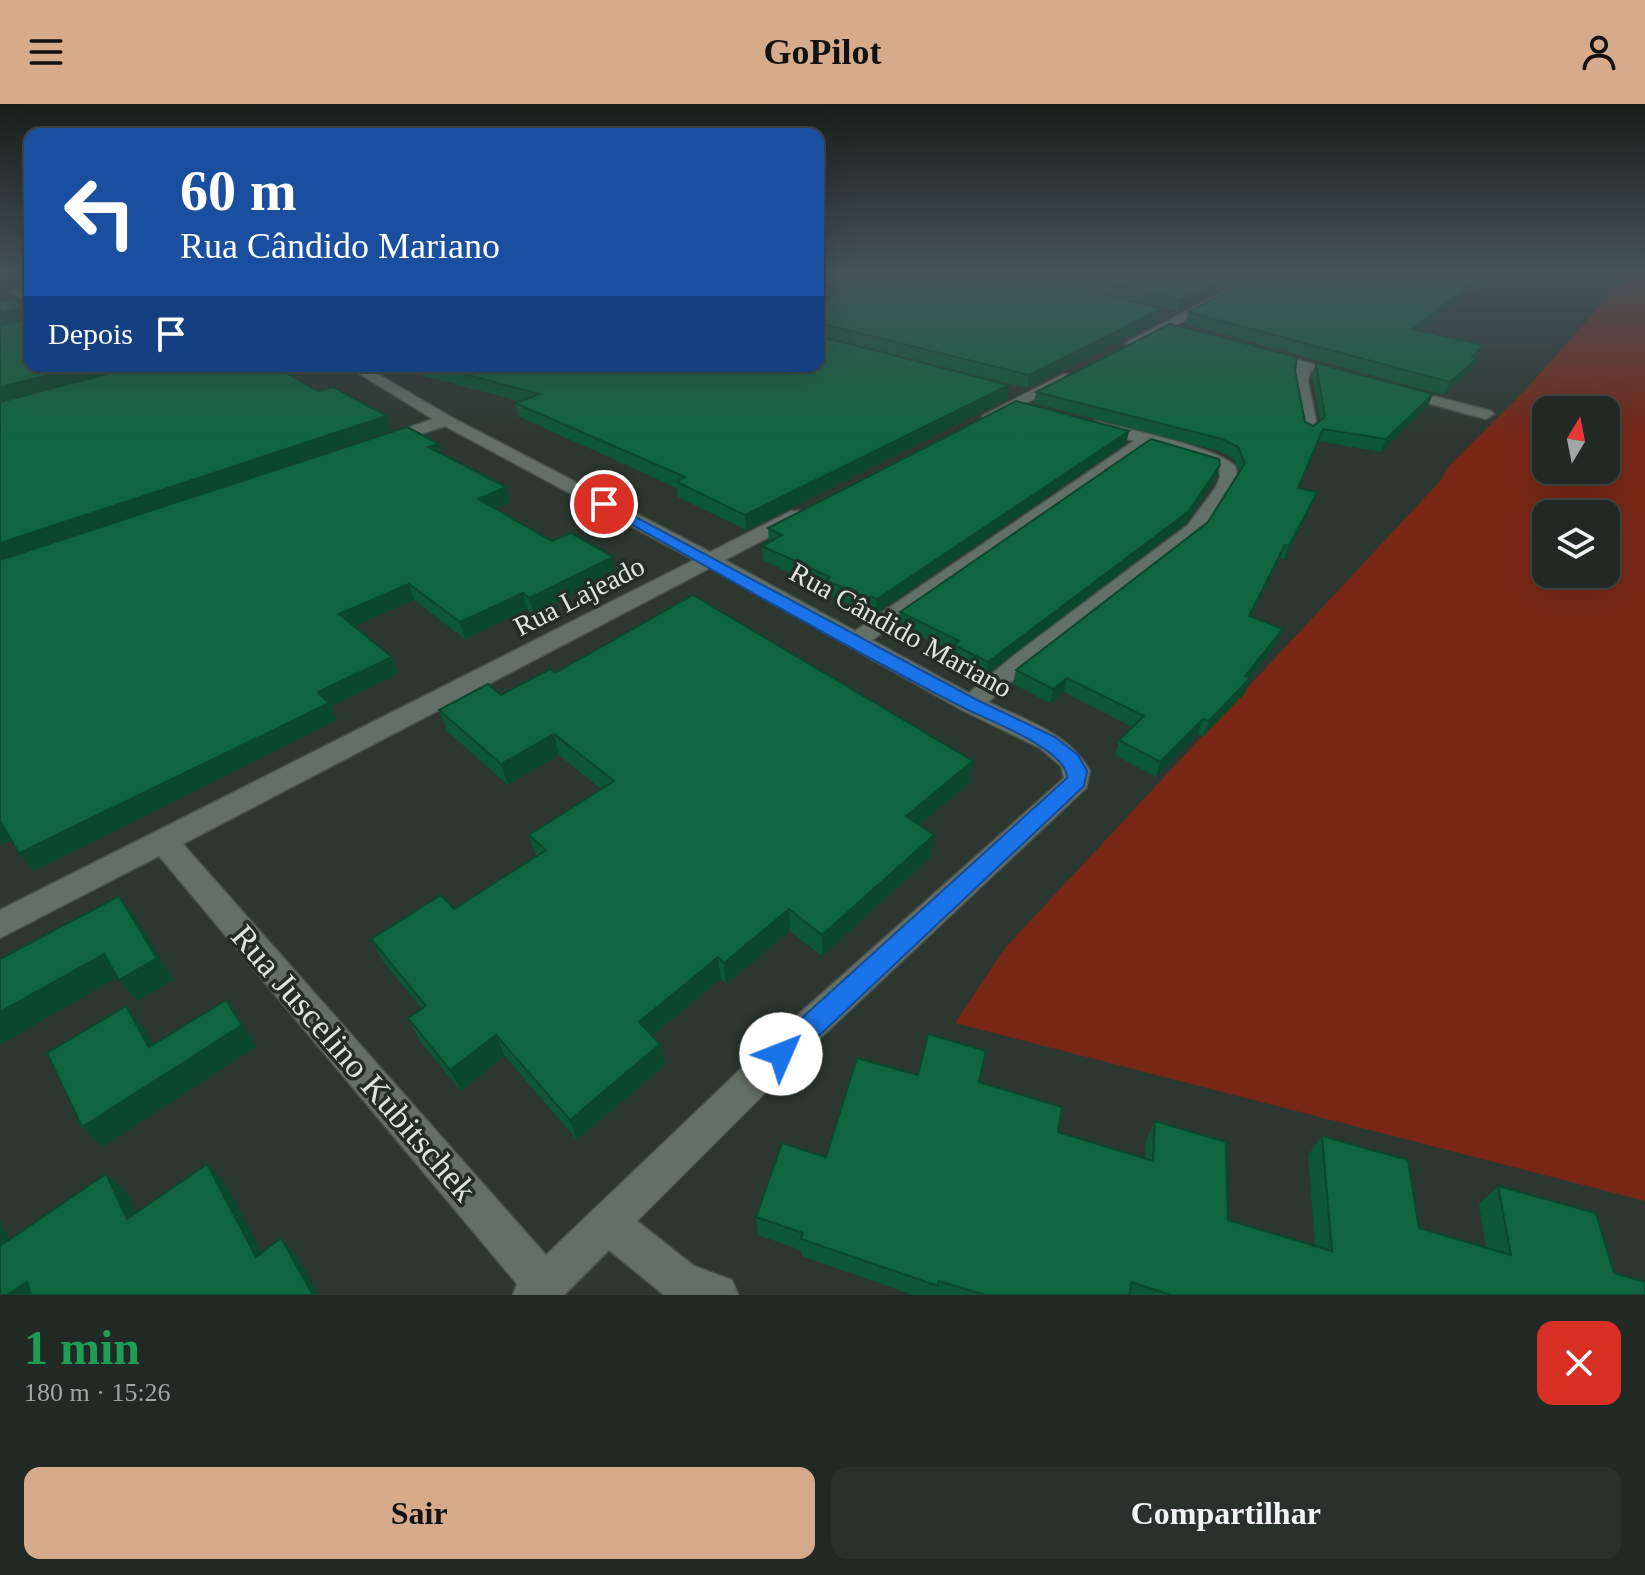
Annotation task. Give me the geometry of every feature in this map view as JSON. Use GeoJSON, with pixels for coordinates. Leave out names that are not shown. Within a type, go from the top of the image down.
{"type":"FeatureCollection","features":[{"type":"Feature","properties":{"kind":"street"},"geometry":{"type":"LineString","coordinates":[[1111,354],[1166,329]]}},
{"type":"Feature","properties":{"kind":"street"},"geometry":{"type":"LineString","coordinates":[[1248,350],[1364,382]]}},
{"type":"Feature","properties":{"kind":"street"},"geometry":{"type":"LineString","coordinates":[[1304,365],[1301,381],[1310,430]]}},
{"type":"Feature","properties":{"kind":"street"},"geometry":{"type":"LineString","coordinates":[[971,426],[1084,368]]}},
{"type":"Feature","properties":{"kind":"street","name":"Rua Cândido Mariano"},"geometry":{"type":"LineString","coordinates":[[364,372],[446,420],[1061,750],[1077,771],[1077,781],[803,1032],[608,1223]]}},
{"type":"Feature","properties":{"kind":"street"},"geometry":{"type":"LineString","coordinates":[[1380,386],[1486,414]]}},
{"type":"Feature","properties":{"kind":"street"},"geometry":{"type":"LineString","coordinates":[[372,445],[446,420]]}},
{"type":"Feature","properties":{"kind":"street"},"geometry":{"type":"LineString","coordinates":[[971,704],[1025,658],[1195,529],[1229,477],[1227,466],[1148,439],[1073,420]]}},
{"type":"Feature","properties":{"kind":"street"},"geometry":{"type":"LineString","coordinates":[[857,640],[1148,439]]}},
{"type":"Feature","properties":{"kind":"street","name":"Rua Lajeado"},"geometry":{"type":"LineString","coordinates":[[0,925],[820,504]]}},
{"type":"Feature","properties":{"kind":"street","name":"Rua Juscelino Kubitschek"},"geometry":{"type":"LineString","coordinates":[[163,841],[539,1290]]}},
{"type":"Feature","properties":{"kind":"street"},"geometry":{"type":"LineString","coordinates":[[539,1290],[608,1223],[682,1283],[717,1295]]}},
{"type":"Feature","properties":{"kind":"shaded area"},"geometry":{"type":"Polygon","coordinates":[[[1580,329],[1645,329],[1645,1201],[955,1023],[1005,948],[1441,480],[1449,466],[1526,389],[1580,329]]]}},
{"type":"Feature","properties":{"kind":"building"},"geometry":{"type":"Polygon","coordinates":[[[0,329],[24,329],[24,372],[61,372],[0,387],[0,329]]]}},
{"type":"Feature","properties":{"kind":"building"},"geometry":{"type":"Polygon","coordinates":[[[841,329],[1123,329],[1029,375],[841,329]]]}},
{"type":"Feature","properties":{"kind":"building"},"geometry":{"type":"Polygon","coordinates":[[[1161,329],[1188,329],[1297,357],[1295,370],[1305,422],[1313,426],[1325,417],[1316,363],[1433,394],[1386,439],[1323,429],[1298,488],[1317,492],[1289,546],[1285,545],[1249,616],[1283,629],[1245,676],[1250,678],[1209,721],[1203,719],[1160,762],[1119,740],[1144,716],[1067,678],[1053,689],[1016,670],[1208,522],[1245,463],[1238,447],[1222,439],[1036,392],[1161,329]]]}},
{"type":"Feature","properties":{"kind":"building"},"geometry":{"type":"Polygon","coordinates":[[[1250,329],[1413,329],[1483,345],[1472,357],[1477,358],[1450,382],[1250,329]]]}},
{"type":"Feature","properties":{"kind":"building"},"geometry":{"type":"Polygon","coordinates":[[[824,338],[1009,385],[745,515],[677,482],[685,477],[515,403],[540,394],[456,372],[824,372],[824,338]]]}},
{"type":"Feature","properties":{"kind":"building"},"geometry":{"type":"Polygon","coordinates":[[[115,372],[286,372],[318,391],[333,387],[387,416],[0,543],[0,402],[115,372]]]}},
{"type":"Feature","properties":{"kind":"building"},"geometry":{"type":"Polygon","coordinates":[[[1016,401],[1129,431],[877,599],[867,598],[826,580],[830,577],[762,546],[782,535],[768,528],[1016,401]]]}},
{"type":"Feature","properties":{"kind":"building"},"geometry":{"type":"Polygon","coordinates":[[[407,427],[439,444],[428,447],[506,487],[478,499],[552,541],[571,533],[613,557],[529,598],[523,593],[460,622],[409,584],[339,614],[392,657],[318,692],[329,703],[19,853],[0,821],[0,560],[407,427]]]}},
{"type":"Feature","properties":{"kind":"building"},"geometry":{"type":"Polygon","coordinates":[[[1151,439],[1219,459],[1220,465],[1189,511],[988,662],[954,645],[959,641],[900,612],[1151,439]]]}},
{"type":"Feature","properties":{"kind":"building"},"geometry":{"type":"Polygon","coordinates":[[[693,595],[973,761],[906,816],[934,835],[822,935],[789,909],[724,963],[718,957],[639,1022],[660,1044],[570,1120],[496,1035],[450,1070],[408,1018],[426,1006],[371,939],[441,895],[454,909],[546,850],[529,835],[614,781],[554,734],[501,764],[439,710],[488,684],[501,695],[550,669],[555,673],[693,595]]]}},
{"type":"Feature","properties":{"kind":"building"},"geometry":{"type":"Polygon","coordinates":[[[119,896],[157,958],[119,980],[104,954],[0,1012],[0,959],[119,896]]]}},
{"type":"Feature","properties":{"kind":"building"},"geometry":{"type":"Polygon","coordinates":[[[226,1000],[242,1025],[82,1127],[47,1053],[126,1006],[149,1047],[226,1000]]]}},
{"type":"Feature","properties":{"kind":"building"},"geometry":{"type":"Polygon","coordinates":[[[928,1034],[986,1051],[979,1082],[1062,1107],[1058,1132],[1153,1161],[1155,1121],[1226,1142],[1228,1220],[1332,1251],[1322,1136],[1408,1160],[1419,1228],[1511,1255],[1498,1186],[1596,1213],[1614,1273],[1645,1282],[1645,1295],[1171,1295],[1131,1282],[1130,1295],[985,1295],[939,1281],[938,1286],[801,1239],[803,1233],[756,1217],[782,1143],[826,1157],[857,1058],[918,1075],[928,1034]]]}},
{"type":"Feature","properties":{"kind":"building"},"geometry":{"type":"Polygon","coordinates":[[[207,1164],[256,1257],[281,1238],[313,1295],[31,1295],[27,1282],[7,1295],[0,1295],[0,1246],[106,1174],[127,1219],[207,1164]]]}},
{"type":"Feature","properties":{"kind":"route"},"geometry":{"type":"LineString","coordinates":[[604,504],[971,704],[1049,742],[1071,760],[1077,771],[1077,781],[781,1054]]}}]}
